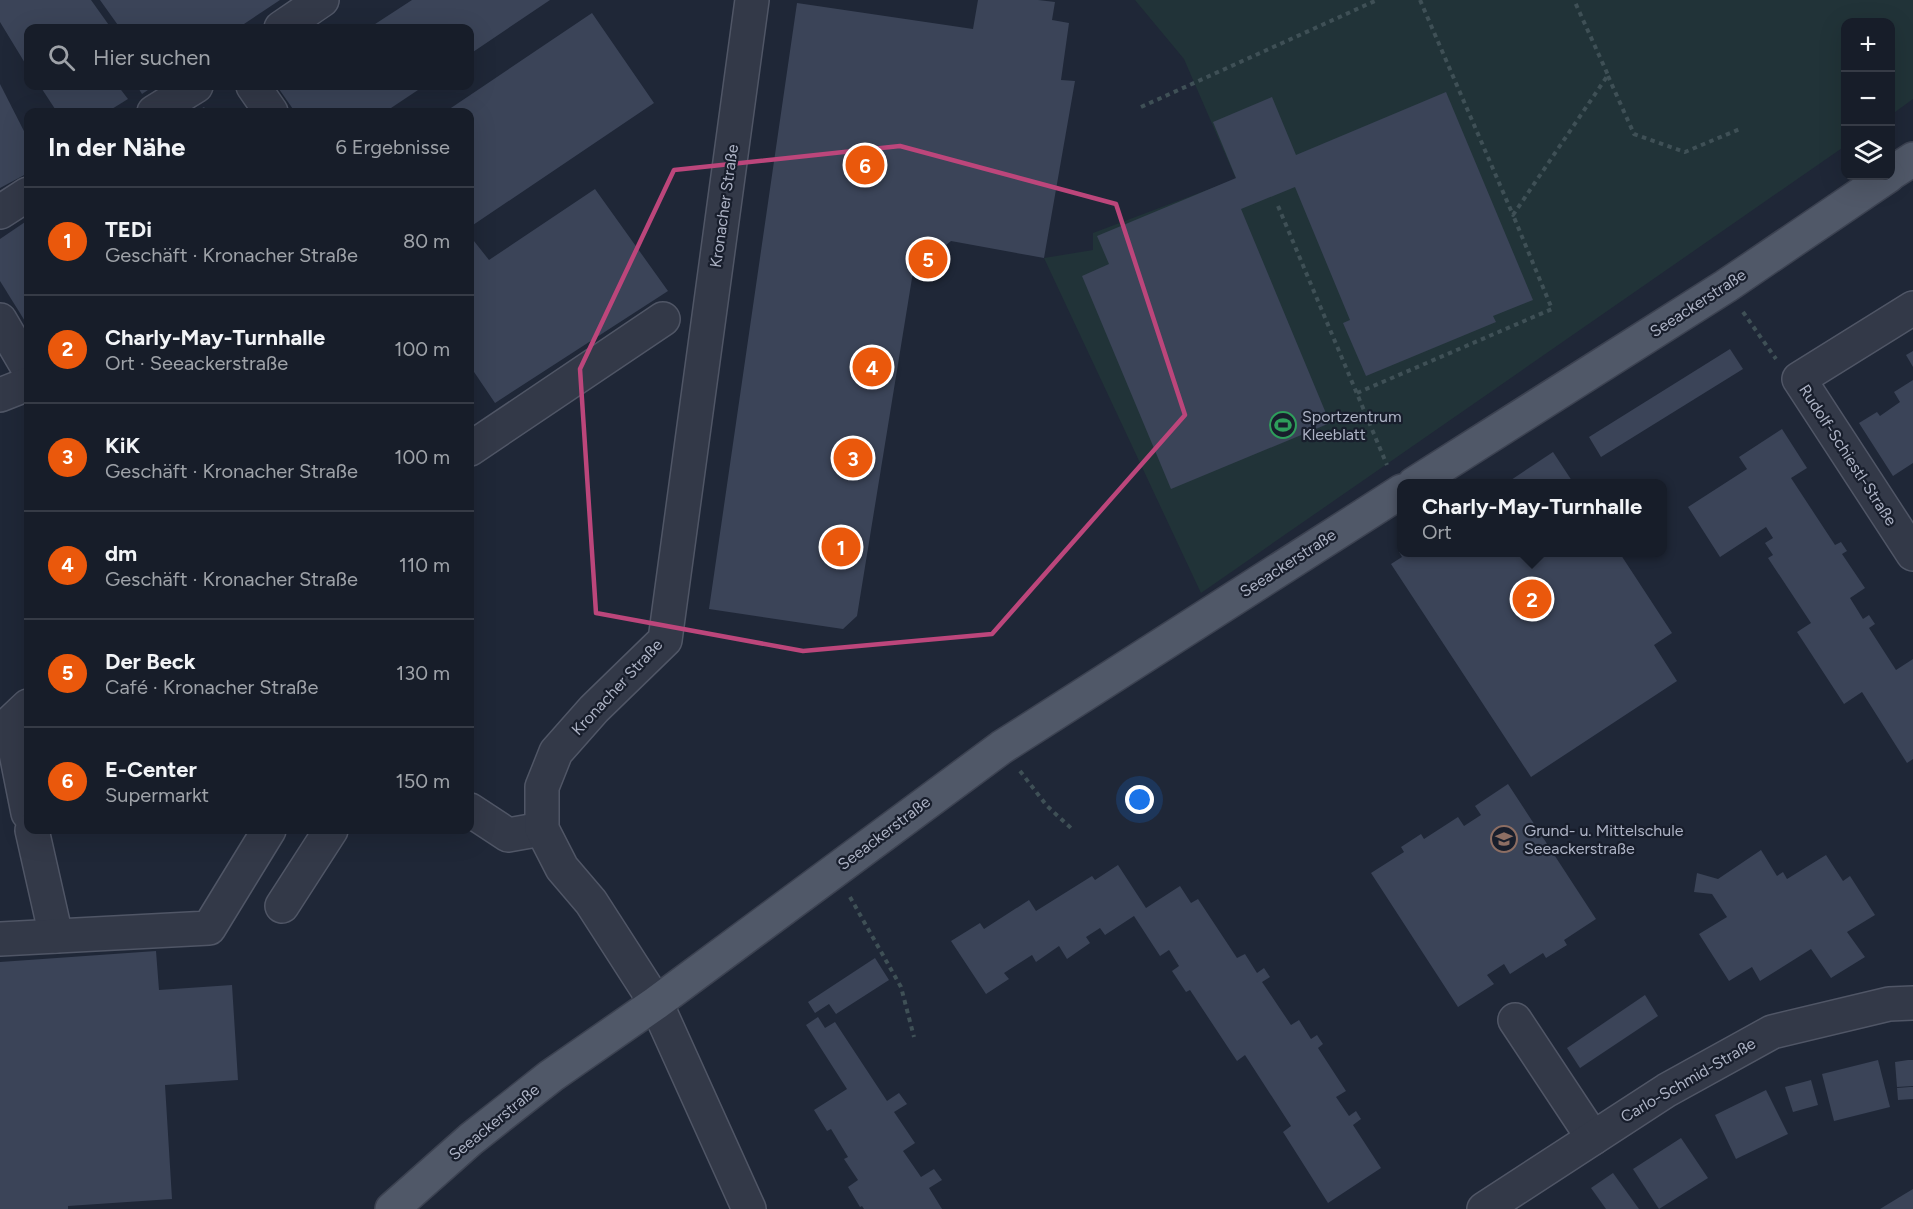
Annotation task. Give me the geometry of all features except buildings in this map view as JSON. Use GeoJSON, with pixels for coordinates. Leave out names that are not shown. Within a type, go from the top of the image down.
{"type":"FeatureCollection","features":[{"type":"Feature","properties":{"kind":"main road","name":"Seeackerstraße"},"geometry":{"type":"LineString","coordinates":[[1895,171],[1913,159]]}},
{"type":"Feature","properties":{"kind":"main road","name":"Seeackerstraße"},"geometry":{"type":"LineString","coordinates":[[1421,479],[1726,286],[1882,180]]}},
{"type":"Feature","properties":{"kind":"main road","name":"Seeackerstraße"},"geometry":{"type":"LineString","coordinates":[[392,1209],[514,1103],[656,1003],[1002,747],[1397,494]]}},
{"type":"Feature","properties":{"kind":"street"},"geometry":{"type":"LineString","coordinates":[[287,24],[322,0]]}},
{"type":"Feature","properties":{"kind":"street","name":"Kronacher Straße"},"geometry":{"type":"LineString","coordinates":[[749,1209],[656,1003],[591,902],[562,868],[542,829],[542,787],[556,752],[594,709],[665,639],[752,0]]}},
{"type":"Feature","properties":{"kind":"street"},"geometry":{"type":"LineString","coordinates":[[160,108],[190,90]]}},
{"type":"Feature","properties":{"kind":"street"},"geometry":{"type":"LineString","coordinates":[[257,90],[268,108]]}},
{"type":"Feature","properties":{"kind":"street"},"geometry":{"type":"LineString","coordinates":[[0,212],[24,197]]}},
{"type":"Feature","properties":{"kind":"street","name":"Rudolf-Schiestl-Straße"},"geometry":{"type":"LineString","coordinates":[[1913,308],[1798,379],[1913,554]]}},
{"type":"Feature","properties":{"kind":"street"},"geometry":{"type":"LineString","coordinates":[[474,437],[663,319]]}},
{"type":"Feature","properties":{"kind":"street"},"geometry":{"type":"LineString","coordinates":[[0,320],[24,361]]}},
{"type":"Feature","properties":{"kind":"street"},"geometry":{"type":"LineString","coordinates":[[0,395],[24,386]]}},
{"type":"Feature","properties":{"kind":"street"},"geometry":{"type":"LineString","coordinates":[[13,718],[24,788]]}},
{"type":"Feature","properties":{"kind":"street"},"geometry":{"type":"LineString","coordinates":[[474,813],[508,835],[542,829]]}},
{"type":"Feature","properties":{"kind":"street"},"geometry":{"type":"LineString","coordinates":[[33,834],[56,936]]}},
{"type":"Feature","properties":{"kind":"street"},"geometry":{"type":"LineString","coordinates":[[0,939],[209,928],[267,834]]}},
{"type":"Feature","properties":{"kind":"street"},"geometry":{"type":"LineString","coordinates":[[282,906],[329,834]]}},
{"type":"Feature","properties":{"kind":"street","name":"Carlo-Schmid-Straße"},"geometry":{"type":"LineString","coordinates":[[1484,1209],[1667,1090],[1772,1032],[1889,1004],[1913,1003]]}},
{"type":"Feature","properties":{"kind":"street"},"geometry":{"type":"LineString","coordinates":[[1515,1020],[1593,1138]]}},
{"type":"Feature","properties":{"kind":"path"},"geometry":{"type":"LineString","coordinates":[[1141,108],[1377,0]]}},
{"type":"Feature","properties":{"kind":"path"},"geometry":{"type":"LineString","coordinates":[[1357,393],[1552,309],[1420,0]]}},
{"type":"Feature","properties":{"kind":"path"},"geometry":{"type":"LineString","coordinates":[[1574,0],[1634,134],[1685,152],[1742,128]]}},
{"type":"Feature","properties":{"kind":"path"},"geometry":{"type":"LineString","coordinates":[[1513,215],[1608,75]]}},
{"type":"Feature","properties":{"kind":"path"},"geometry":{"type":"LineString","coordinates":[[1278,206],[1357,393],[1400,479]]}},
{"type":"Feature","properties":{"kind":"path"},"geometry":{"type":"LineString","coordinates":[[1726,286],[1772,355],[1798,379]]}},
{"type":"Feature","properties":{"kind":"path"},"geometry":{"type":"LineString","coordinates":[[1002,747],[1047,806],[1072,829]]}},
{"type":"Feature","properties":{"kind":"path"},"geometry":{"type":"LineString","coordinates":[[834,871],[902,987],[914,1037]]}},
{"type":"Feature","properties":{"kind":"highlighted area"},"geometry":{"type":"Polygon","coordinates":[[[900,146],[1116,204],[1185,415],[992,634],[803,651],[596,613],[580,369],[674,170],[900,146]]]}},
{"type":"Feature","properties":{"kind":"shaded area","name":"Sportzentrum Kleeblatt"},"geometry":{"type":"Polygon","coordinates":[[[1135,0],[1913,0],[1913,99],[1895,112],[1895,18],[1841,18],[1841,149],[1201,593],[1044,258],[1093,250],[1093,233],[1236,179],[1184,59],[1135,0]]]}},
{"type":"Feature","properties":{"kind":"place","name":"E-Center"},"geometry":{"type":"Point","coordinates":[865,165]}},
{"type":"Feature","properties":{"kind":"place","name":"Der Beck"},"geometry":{"type":"Point","coordinates":[928,259]}},
{"type":"Feature","properties":{"kind":"place","name":"dm"},"geometry":{"type":"Point","coordinates":[872,367]}},
{"type":"Feature","properties":{"kind":"place","name":"Sportzentrum Kleeblatt"},"geometry":{"type":"Point","coordinates":[1283,425]}},
{"type":"Feature","properties":{"kind":"place","name":"KiK"},"geometry":{"type":"Point","coordinates":[853,458]}},
{"type":"Feature","properties":{"kind":"place","name":"TEDi"},"geometry":{"type":"Point","coordinates":[841,547]}},
{"type":"Feature","properties":{"kind":"place","name":"Charly-May-Turnhalle"},"geometry":{"type":"Point","coordinates":[1532,599]}},
{"type":"Feature","properties":{"kind":"place","name":"Grund- u. Mittelschule Seeackerstraße"},"geometry":{"type":"Point","coordinates":[1504,839]}}]}
